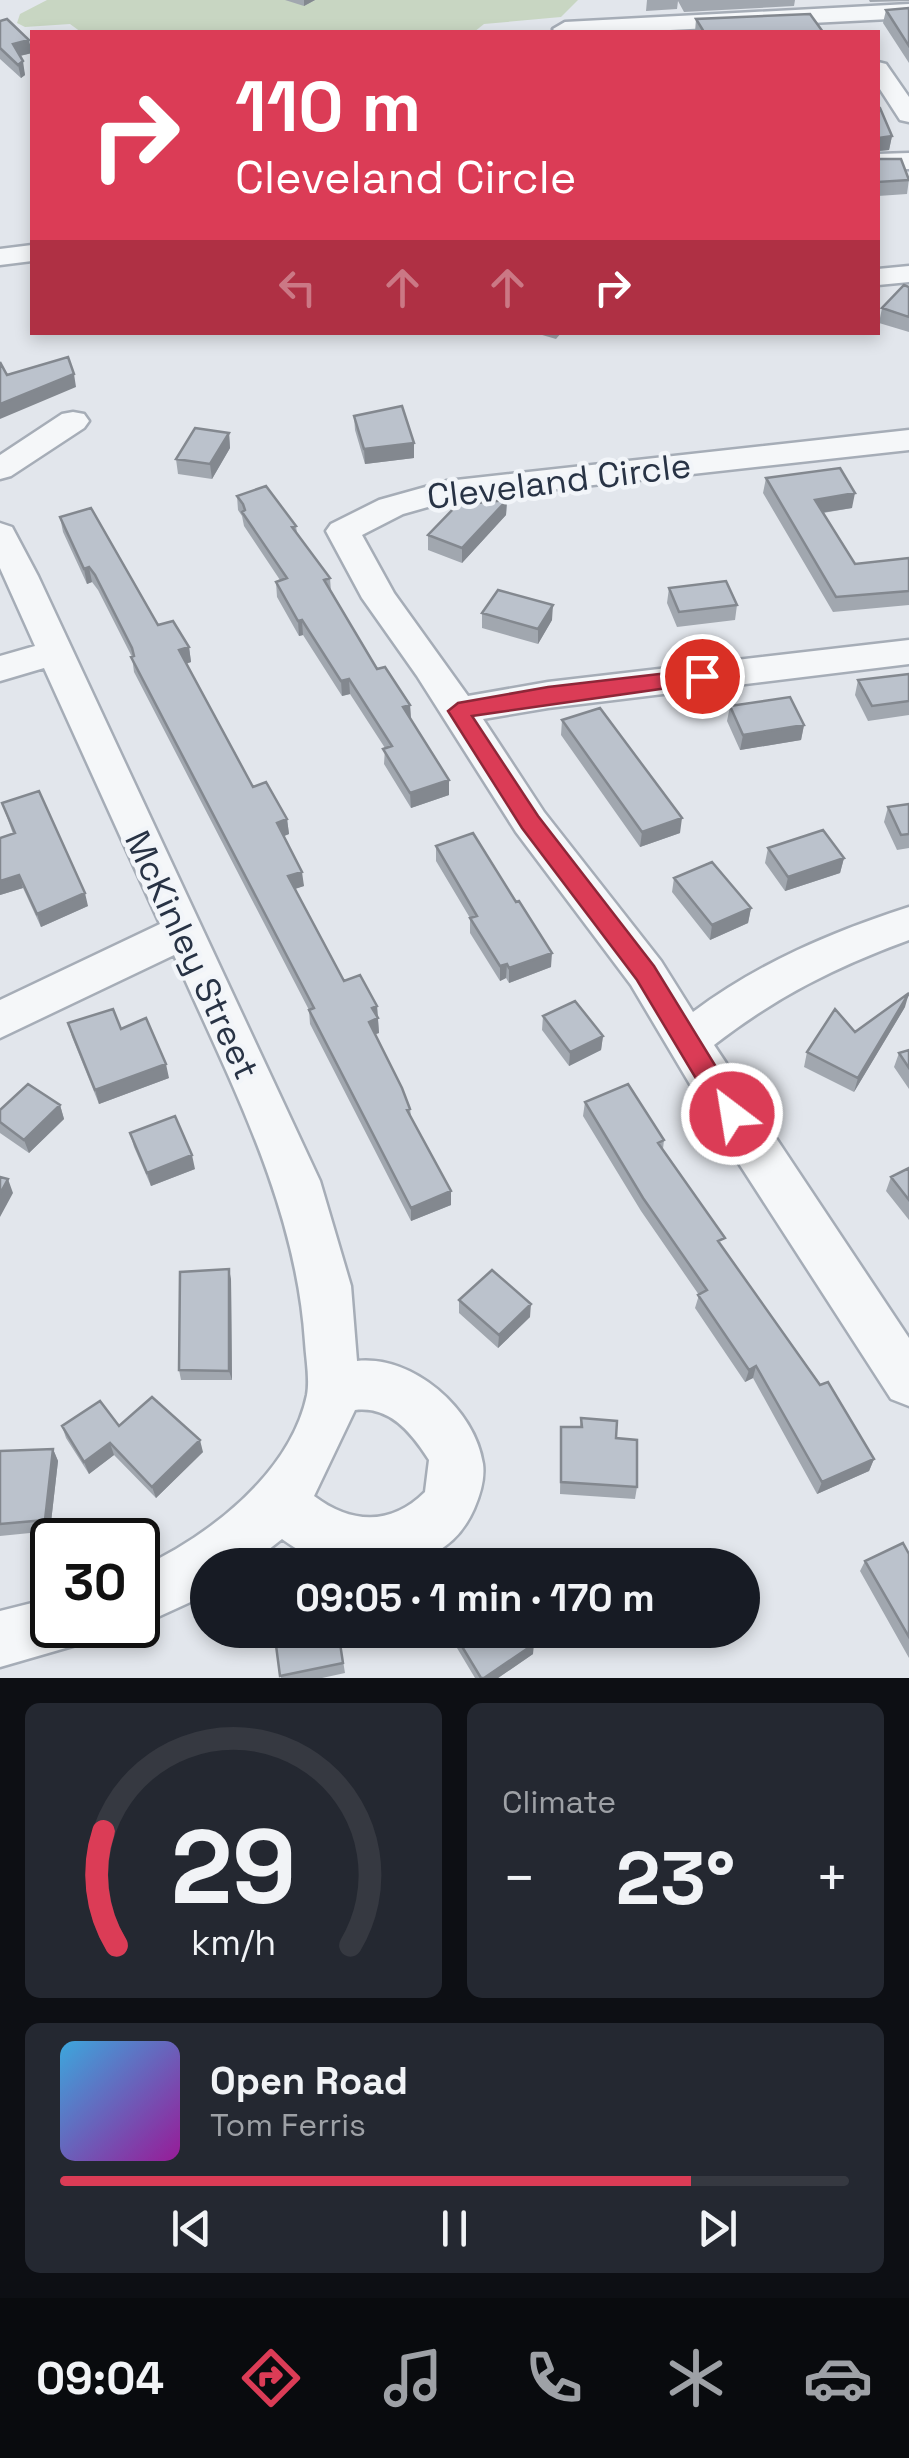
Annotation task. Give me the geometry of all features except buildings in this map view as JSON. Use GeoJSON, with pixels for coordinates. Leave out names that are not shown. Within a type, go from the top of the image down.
{"type":"FeatureCollection","features":[{"type":"Feature","properties":{"kind":"street"},"geometry":{"type":"LineString","coordinates":[[564,30],[595,0]]}},
{"type":"Feature","properties":{"kind":"street"},"geometry":{"type":"LineString","coordinates":[[604,30],[848,23],[909,11]]}},
{"type":"Feature","properties":{"kind":"street"},"geometry":{"type":"LineString","coordinates":[[880,72],[909,115]]}},
{"type":"Feature","properties":{"kind":"street"},"geometry":{"type":"LineString","coordinates":[[880,162],[909,162]]}},
{"type":"Feature","properties":{"kind":"street"},"geometry":{"type":"LineString","coordinates":[[0,257],[30,252]]}},
{"type":"Feature","properties":{"kind":"street"},"geometry":{"type":"LineString","coordinates":[[880,277],[909,274]]}},
{"type":"Feature","properties":{"kind":"street"},"geometry":{"type":"LineString","coordinates":[[0,469],[74,421]]}},
{"type":"Feature","properties":{"kind":"street","name":"Cleveland Circle"},"geometry":{"type":"LineString","coordinates":[[458,711],[378,598],[344,531],[391,507],[447,491],[909,440]]}},
{"type":"Feature","properties":{"kind":"street","name":"McKinley Street"},"geometry":{"type":"LineString","coordinates":[[0,534],[296,1180],[326,1286],[334,1391],[316,1440],[278,1502],[258,1526],[189,1574],[160,1588]]}},
{"type":"Feature","properties":{"kind":"street"},"geometry":{"type":"LineString","coordinates":[[909,652],[548,694],[458,711],[530,822],[646,973],[732,1114],[909,1382]]}},
{"type":"Feature","properties":{"kind":"street"},"geometry":{"type":"LineString","coordinates":[[0,670],[52,653]]}},
{"type":"Feature","properties":{"kind":"street"},"geometry":{"type":"LineString","coordinates":[[688,1040],[751,992],[845,946],[909,923]]}},
{"type":"Feature","properties":{"kind":"street"},"geometry":{"type":"LineString","coordinates":[[0,1020],[183,932]]}},
{"type":"Feature","properties":{"kind":"street"},"geometry":{"type":"LineString","coordinates":[[278,1502],[331,1538],[374,1546],[414,1536],[433,1524],[446,1509],[458,1476],[457,1462],[446,1438],[422,1408],[393,1389],[378,1385],[347,1385],[334,1391]]}},
{"type":"Feature","properties":{"kind":"street"},"geometry":{"type":"LineString","coordinates":[[0,1639],[30,1632]]}},
{"type":"Feature","properties":{"kind":"green space"},"geometry":{"type":"Polygon","coordinates":[[[47,0],[578,0],[561,17],[484,24],[476,30],[78,30],[70,24],[25,27],[17,23],[20,14],[47,0]]]}},
{"type":"Feature","properties":{"kind":"route"},"geometry":{"type":"LineString","coordinates":[[702,676],[548,694],[458,711],[530,822],[646,973],[732,1114]]}}]}
